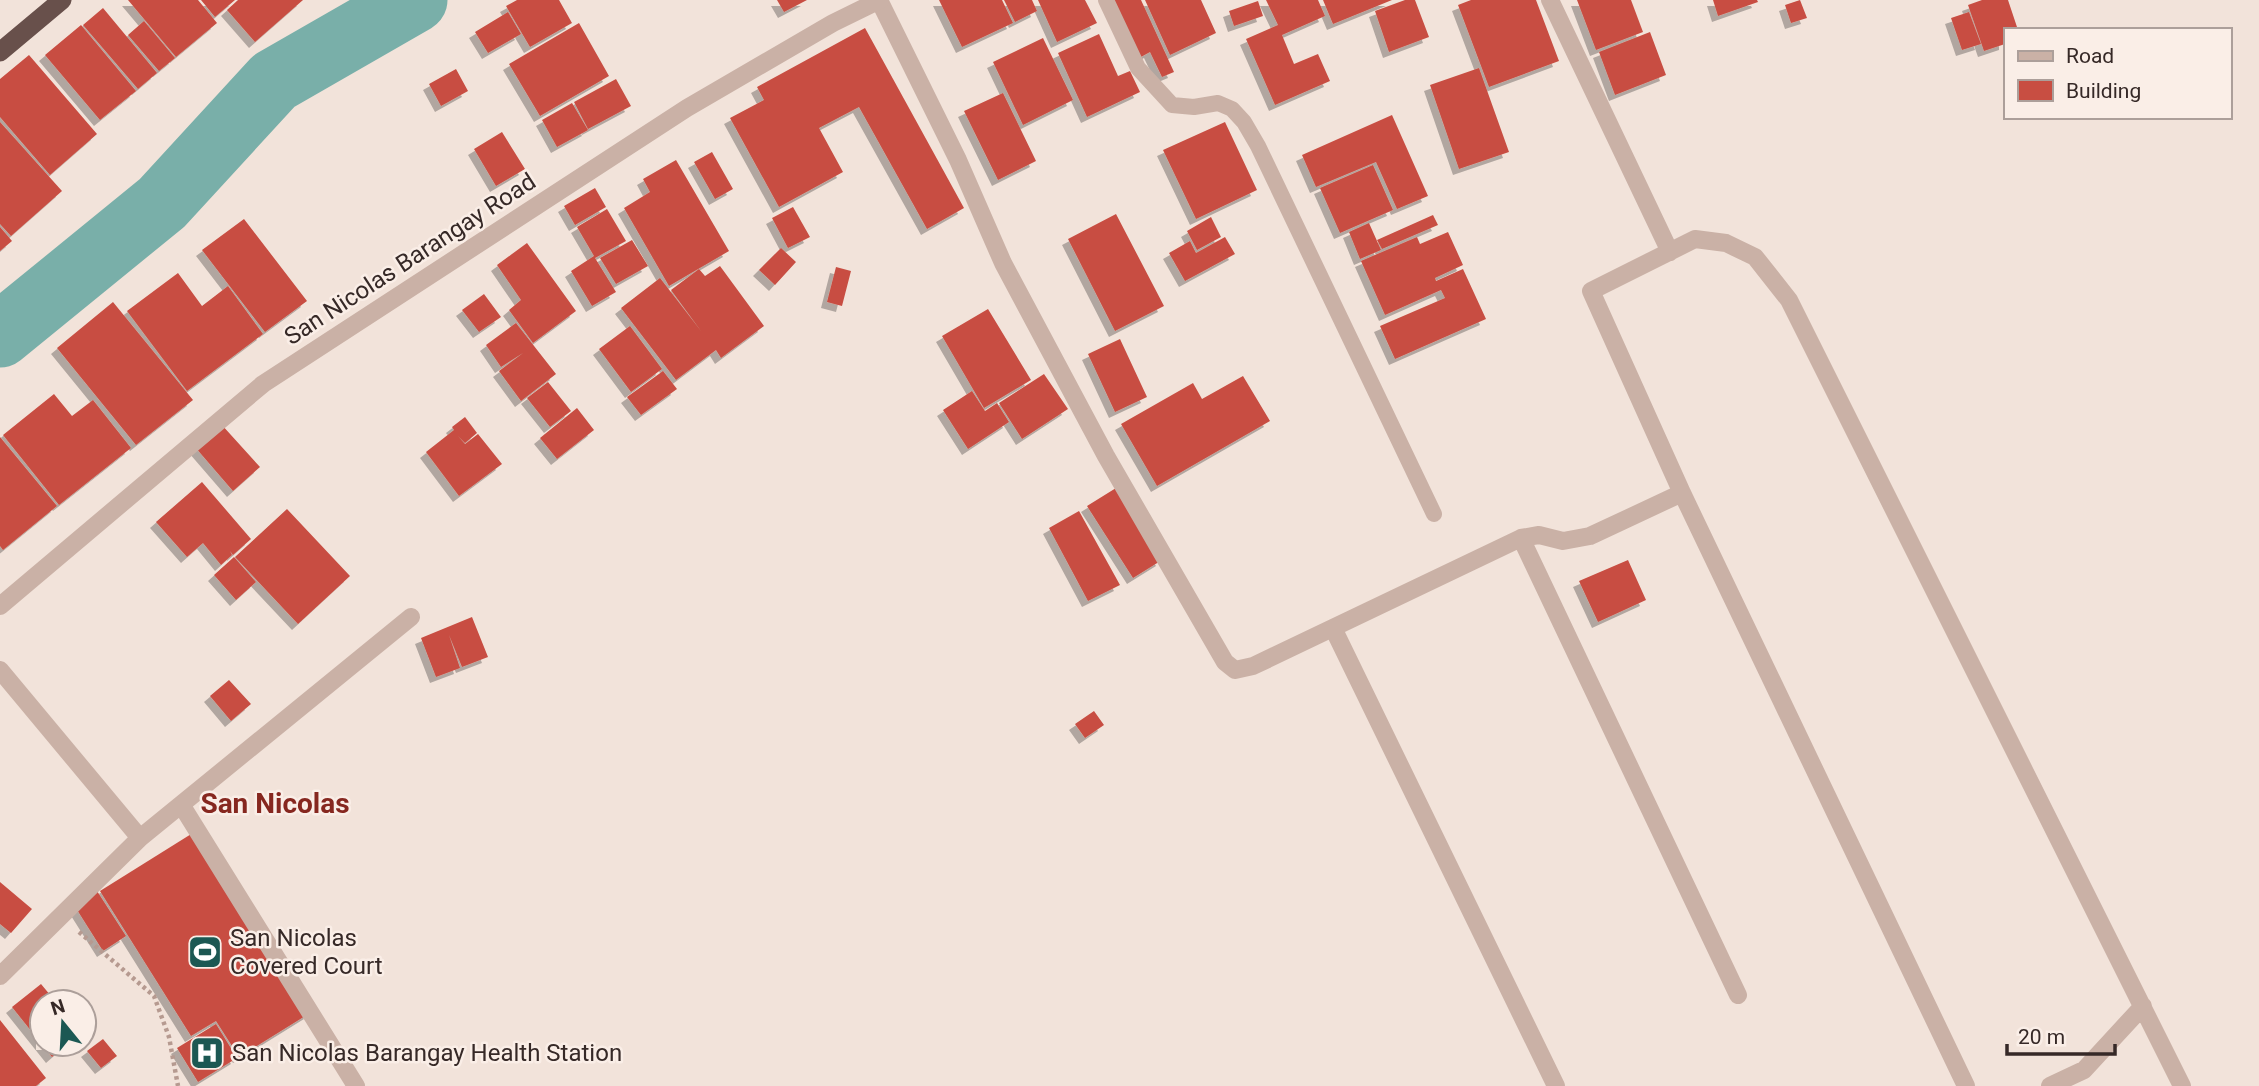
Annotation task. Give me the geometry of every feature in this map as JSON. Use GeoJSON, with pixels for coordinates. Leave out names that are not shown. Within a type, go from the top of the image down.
{"type":"FeatureCollection","features":[{"type":"Feature","properties":{"kind":"highway"},"geometry":{"type":"LineString","coordinates":[[0,52],[62,0]]}},
{"type":"Feature","properties":{"kind":"street"},"geometry":{"type":"LineString","coordinates":[[879,0],[958,160],[1003,262],[1106,456],[1225,662],[1235,670],[1253,666],[1521,538],[1539,536],[1563,541],[1590,537],[1682,493]]}},
{"type":"Feature","properties":{"kind":"street","name":"San Nicolas Barangay Road"},"geometry":{"type":"LineString","coordinates":[[0,606],[263,384],[687,108],[833,23],[879,0]]}},
{"type":"Feature","properties":{"kind":"street"},"geometry":{"type":"LineString","coordinates":[[1550,0],[1670,252]]}},
{"type":"Feature","properties":{"kind":"street"},"geometry":{"type":"LineString","coordinates":[[1966,1086],[1682,493],[1591,291],[1695,239],[1726,243],[1755,257],[1789,300],[2182,1086]]}},
{"type":"Feature","properties":{"kind":"street"},"geometry":{"type":"LineString","coordinates":[[1521,538],[1738,995]]}},
{"type":"Feature","properties":{"kind":"street"},"geometry":{"type":"LineString","coordinates":[[0,976],[141,838],[411,617]]}},
{"type":"Feature","properties":{"kind":"street"},"geometry":{"type":"LineString","coordinates":[[1333,628],[1556,1086]]}},
{"type":"Feature","properties":{"kind":"street"},"geometry":{"type":"LineString","coordinates":[[0,670],[141,838]]}},
{"type":"Feature","properties":{"kind":"street"},"geometry":{"type":"LineString","coordinates":[[182,806],[356,1086]]}},
{"type":"Feature","properties":{"kind":"street"},"geometry":{"type":"LineString","coordinates":[[2050,1086],[2084,1070],[2143,1006]]}},
{"type":"Feature","properties":{"kind":"lane"},"geometry":{"type":"LineString","coordinates":[[1106,0],[1138,68],[1172,105],[1194,107],[1218,103],[1232,109],[1244,122],[1258,146],[1434,514]]}},
{"type":"Feature","properties":{"kind":"path"},"geometry":{"type":"LineString","coordinates":[[56,922],[76,930],[153,996],[169,1037],[178,1086]]}},
{"type":"Feature","properties":{"kind":"building"},"geometry":{"type":"Polygon","coordinates":[[[128,0],[198,0],[217,23],[176,57],[128,0]]]}},
{"type":"Feature","properties":{"kind":"building"},"geometry":{"type":"Polygon","coordinates":[[[201,0],[235,0],[215,17],[201,0]]]}},
{"type":"Feature","properties":{"kind":"building"},"geometry":{"type":"Polygon","coordinates":[[[238,0],[303,0],[255,42],[227,10],[238,0]]]}},
{"type":"Feature","properties":{"kind":"building"},"geometry":{"type":"Polygon","coordinates":[[[517,0],[559,0],[572,23],[530,47],[506,6],[517,0]]]}},
{"type":"Feature","properties":{"kind":"building"},"geometry":{"type":"Polygon","coordinates":[[[777,0],[807,0],[784,12],[777,0]]]}},
{"type":"Feature","properties":{"kind":"building"},"geometry":{"type":"Polygon","coordinates":[[[939,0],[1002,0],[1013,23],[962,47],[939,0]]]}},
{"type":"Feature","properties":{"kind":"building"},"geometry":{"type":"Polygon","coordinates":[[[1004,0],[1032,0],[1037,11],[1015,22],[1004,0]]]}},
{"type":"Feature","properties":{"kind":"building"},"geometry":{"type":"Polygon","coordinates":[[[1038,0],[1085,0],[1097,23],[1057,42],[1038,0]]]}},
{"type":"Feature","properties":{"kind":"building"},"geometry":{"type":"Polygon","coordinates":[[[1113,0],[1141,0],[1174,72],[1162,77],[1150,52],[1139,58],[1113,0]]]}},
{"type":"Feature","properties":{"kind":"building"},"geometry":{"type":"Polygon","coordinates":[[[1145,0],[1201,0],[1216,33],[1170,55],[1145,0]]]}},
{"type":"Feature","properties":{"kind":"building"},"geometry":{"type":"Polygon","coordinates":[[[1266,0],[1318,0],[1325,16],[1282,35],[1294,64],[1318,54],[1330,81],[1275,105],[1246,39],[1278,25],[1266,0]]]}},
{"type":"Feature","properties":{"kind":"building"},"geometry":{"type":"Polygon","coordinates":[[[1323,0],[1392,0],[1333,24],[1323,0]]]}},
{"type":"Feature","properties":{"kind":"building"},"geometry":{"type":"Polygon","coordinates":[[[1405,0],[1415,0],[1429,37],[1389,52],[1375,11],[1405,0]]]}},
{"type":"Feature","properties":{"kind":"building"},"geometry":{"type":"Polygon","coordinates":[[[1471,0],[1536,0],[1559,61],[1489,87],[1458,5],[1471,0]]]}},
{"type":"Feature","properties":{"kind":"building"},"geometry":{"type":"Polygon","coordinates":[[[1577,0],[1631,0],[1643,32],[1596,50],[1577,0]]]}},
{"type":"Feature","properties":{"kind":"building"},"geometry":{"type":"Polygon","coordinates":[[[1713,0],[1757,0],[1758,2],[1718,16],[1713,0]]]}},
{"type":"Feature","properties":{"kind":"building"},"geometry":{"type":"Polygon","coordinates":[[[1800,0],[1807,18],[1791,23],[1785,5],[1800,0]]]}},
{"type":"Feature","properties":{"kind":"building"},"geometry":{"type":"Polygon","coordinates":[[[1982,0],[2008,0],[2017,28],[2004,28],[2004,44],[1984,51],[1968,5],[1982,0]]]}},
{"type":"Feature","properties":{"kind":"building"},"geometry":{"type":"Polygon","coordinates":[[[1258,1],[1263,16],[1234,26],[1229,11],[1258,1]]]}},
{"type":"Feature","properties":{"kind":"building"},"geometry":{"type":"Polygon","coordinates":[[[103,8],[157,73],[138,89],[83,25],[103,8]]]}},
{"type":"Feature","properties":{"kind":"building"},"geometry":{"type":"Polygon","coordinates":[[[508,12],[521,34],[488,53],[475,32],[508,12]]]}},
{"type":"Feature","properties":{"kind":"building"},"geometry":{"type":"Polygon","coordinates":[[[1969,12],[1981,44],[1962,50],[1951,18],[1969,12]]]}},
{"type":"Feature","properties":{"kind":"building"},"geometry":{"type":"Polygon","coordinates":[[[144,21],[175,58],[159,71],[128,35],[144,21]]]}},
{"type":"Feature","properties":{"kind":"building"},"geometry":{"type":"Polygon","coordinates":[[[579,23],[609,76],[540,116],[509,64],[579,23]]]}},
{"type":"Feature","properties":{"kind":"building"},"geometry":{"type":"Polygon","coordinates":[[[81,25],[136,91],[100,120],[45,55],[81,25]]]}},
{"type":"Feature","properties":{"kind":"building"},"geometry":{"type":"Polygon","coordinates":[[[865,28],[964,208],[927,229],[859,107],[819,128],[843,172],[779,207],[730,118],[764,100],[757,87],[865,28]]]}},
{"type":"Feature","properties":{"kind":"building"},"geometry":{"type":"Polygon","coordinates":[[[1650,32],[1666,75],[1615,95],[1599,52],[1650,32]]]}},
{"type":"Feature","properties":{"kind":"building"},"geometry":{"type":"Polygon","coordinates":[[[1099,34],[1118,76],[1130,71],[1140,92],[1087,117],[1058,53],[1099,34]]]}},
{"type":"Feature","properties":{"kind":"building"},"geometry":{"type":"Polygon","coordinates":[[[1043,38],[1073,100],[1023,125],[993,62],[1043,38]]]}},
{"type":"Feature","properties":{"kind":"building"},"geometry":{"type":"Polygon","coordinates":[[[29,55],[97,134],[50,175],[0,117],[0,79],[29,55]]]}},
{"type":"Feature","properties":{"kind":"building"},"geometry":{"type":"Polygon","coordinates":[[[1479,68],[1509,152],[1459,169],[1430,85],[1479,68]]]}},
{"type":"Feature","properties":{"kind":"building"},"geometry":{"type":"Polygon","coordinates":[[[456,69],[468,91],[441,106],[429,84],[456,69]]]}},
{"type":"Feature","properties":{"kind":"building"},"geometry":{"type":"Polygon","coordinates":[[[616,79],[631,106],[588,129],[574,102],[616,79]]]}},
{"type":"Feature","properties":{"kind":"building"},"geometry":{"type":"Polygon","coordinates":[[[1003,93],[1036,161],[998,180],[964,111],[1003,93]]]}},
{"type":"Feature","properties":{"kind":"building"},"geometry":{"type":"Polygon","coordinates":[[[572,103],[588,130],[557,147],[542,120],[572,103]]]}},
{"type":"Feature","properties":{"kind":"building"},"geometry":{"type":"Polygon","coordinates":[[[1392,115],[1428,196],[1397,209],[1376,162],[1316,187],[1302,155],[1392,115]]]}},
{"type":"Feature","properties":{"kind":"building"},"geometry":{"type":"Polygon","coordinates":[[[0,122],[62,191],[11,236],[0,224],[0,122]]]}},
{"type":"Feature","properties":{"kind":"building"},"geometry":{"type":"Polygon","coordinates":[[[1225,122],[1257,190],[1196,219],[1163,150],[1225,122]]]}},
{"type":"Feature","properties":{"kind":"building"},"geometry":{"type":"Polygon","coordinates":[[[502,132],[525,169],[496,186],[474,149],[502,132]]]}},
{"type":"Feature","properties":{"kind":"building"},"geometry":{"type":"Polygon","coordinates":[[[712,152],[733,189],[715,199],[694,162],[712,152]]]}},
{"type":"Feature","properties":{"kind":"building"},"geometry":{"type":"Polygon","coordinates":[[[676,160],[729,251],[669,286],[624,208],[650,192],[643,179],[676,160]]]}},
{"type":"Feature","properties":{"kind":"building"},"geometry":{"type":"Polygon","coordinates":[[[1373,165],[1393,210],[1340,233],[1320,188],[1373,165]]]}},
{"type":"Feature","properties":{"kind":"building"},"geometry":{"type":"Polygon","coordinates":[[[595,188],[606,207],[575,225],[564,206],[595,188]]]}},
{"type":"Feature","properties":{"kind":"building"},"geometry":{"type":"Polygon","coordinates":[[[793,207],[810,237],[788,248],[772,218],[793,207]]]}},
{"type":"Feature","properties":{"kind":"building"},"geometry":{"type":"Polygon","coordinates":[[[607,209],[626,241],[595,258],[616,292],[592,306],[571,271],[594,256],[577,227],[607,209]]]}},
{"type":"Feature","properties":{"kind":"building"},"geometry":{"type":"Polygon","coordinates":[[[1116,214],[1164,306],[1115,331],[1068,239],[1116,214]]]}},
{"type":"Feature","properties":{"kind":"building"},"geometry":{"type":"Polygon","coordinates":[[[1433,215],[1438,225],[1382,249],[1377,240],[1433,215]]]}},
{"type":"Feature","properties":{"kind":"building"},"geometry":{"type":"Polygon","coordinates":[[[1211,217],[1221,237],[1197,250],[1187,231],[1211,217]]]}},
{"type":"Feature","properties":{"kind":"building"},"geometry":{"type":"Polygon","coordinates":[[[244,219],[307,301],[265,332],[202,250],[244,219]]]}},
{"type":"Feature","properties":{"kind":"building"},"geometry":{"type":"Polygon","coordinates":[[[1369,223],[1381,250],[1360,259],[1349,232],[1369,223]]]}},
{"type":"Feature","properties":{"kind":"building"},"geometry":{"type":"Polygon","coordinates":[[[0,227],[12,241],[0,251],[0,227]]]}},
{"type":"Feature","properties":{"kind":"building"},"geometry":{"type":"Polygon","coordinates":[[[1448,232],[1463,265],[1435,278],[1436,281],[1463,269],[1486,319],[1395,359],[1380,326],[1445,298],[1441,290],[1385,315],[1361,261],[1417,237],[1420,244],[1448,232]]]}},
{"type":"Feature","properties":{"kind":"building"},"geometry":{"type":"Polygon","coordinates":[[[1225,237],[1235,254],[1185,281],[1169,253],[1190,241],[1196,253],[1225,237]]]}},
{"type":"Feature","properties":{"kind":"building"},"geometry":{"type":"Polygon","coordinates":[[[632,240],[648,266],[616,284],[600,258],[632,240]]]}},
{"type":"Feature","properties":{"kind":"building"},"geometry":{"type":"Polygon","coordinates":[[[527,243],[576,311],[533,343],[509,310],[521,300],[497,265],[527,243]]]}},
{"type":"Feature","properties":{"kind":"building"},"geometry":{"type":"Polygon","coordinates":[[[781,248],[796,262],[775,285],[759,270],[781,248]]]}},
{"type":"Feature","properties":{"kind":"building"},"geometry":{"type":"Polygon","coordinates":[[[720,266],[764,326],[721,358],[716,350],[676,380],[621,308],[660,278],[701,331],[671,290],[699,269],[705,276],[720,266]]]}},
{"type":"Feature","properties":{"kind":"building"},"geometry":{"type":"Polygon","coordinates":[[[836,267],[851,271],[842,306],[827,302],[836,267]]]}},
{"type":"Feature","properties":{"kind":"building"},"geometry":{"type":"Polygon","coordinates":[[[178,273],[202,306],[228,286],[263,334],[187,391],[127,311],[178,273]]]}},
{"type":"Feature","properties":{"kind":"building"},"geometry":{"type":"Polygon","coordinates":[[[484,294],[501,317],[479,332],[462,310],[484,294]]]}},
{"type":"Feature","properties":{"kind":"building"},"geometry":{"type":"Polygon","coordinates":[[[113,302],[193,400],[136,445],[57,348],[113,302]]]}},
{"type":"Feature","properties":{"kind":"building"},"geometry":{"type":"Polygon","coordinates":[[[988,309],[1031,380],[984,408],[942,336],[988,309]]]}},
{"type":"Feature","properties":{"kind":"building"},"geometry":{"type":"Polygon","coordinates":[[[516,323],[556,374],[521,401],[499,371],[523,353],[501,367],[486,345],[516,323]]]}},
{"type":"Feature","properties":{"kind":"building"},"geometry":{"type":"Polygon","coordinates":[[[630,326],[662,369],[631,392],[599,349],[630,326]]]}},
{"type":"Feature","properties":{"kind":"building"},"geometry":{"type":"Polygon","coordinates":[[[1120,339],[1147,397],[1115,412],[1088,354],[1120,339]]]}},
{"type":"Feature","properties":{"kind":"building"},"geometry":{"type":"Polygon","coordinates":[[[663,371],[677,389],[641,415],[627,397],[663,371]]]}},
{"type":"Feature","properties":{"kind":"building"},"geometry":{"type":"Polygon","coordinates":[[[1044,374],[1068,409],[1022,439],[999,403],[1044,374]]]}},
{"type":"Feature","properties":{"kind":"building"},"geometry":{"type":"Polygon","coordinates":[[[1243,376],[1270,421],[1157,486],[1121,424],[1193,383],[1202,399],[1243,376]]]}},
{"type":"Feature","properties":{"kind":"building"},"geometry":{"type":"Polygon","coordinates":[[[548,382],[571,411],[550,427],[527,398],[548,382]]]}},
{"type":"Feature","properties":{"kind":"building"},"geometry":{"type":"Polygon","coordinates":[[[972,391],[985,411],[997,403],[1009,422],[968,449],[943,410],[972,391]]]}},
{"type":"Feature","properties":{"kind":"building"},"geometry":{"type":"Polygon","coordinates":[[[54,394],[72,416],[93,400],[131,448],[59,505],[3,435],[54,394]]]}},
{"type":"Feature","properties":{"kind":"building"},"geometry":{"type":"Polygon","coordinates":[[[577,408],[594,430],[557,459],[540,438],[577,408]]]}},
{"type":"Feature","properties":{"kind":"building"},"geometry":{"type":"Polygon","coordinates":[[[465,417],[477,433],[465,443],[458,436],[465,444],[478,434],[502,464],[459,496],[426,452],[454,430],[452,427],[465,417]]]}},
{"type":"Feature","properties":{"kind":"building"},"geometry":{"type":"Polygon","coordinates":[[[221,424],[260,467],[233,491],[195,447],[221,424]]]}},
{"type":"Feature","properties":{"kind":"building"},"geometry":{"type":"Polygon","coordinates":[[[0,437],[57,506],[3,550],[0,546],[0,437]]]}},
{"type":"Feature","properties":{"kind":"building"},"geometry":{"type":"Polygon","coordinates":[[[202,482],[251,539],[233,555],[230,551],[232,555],[221,565],[203,543],[187,557],[156,522],[202,482]]]}},
{"type":"Feature","properties":{"kind":"building"},"geometry":{"type":"Polygon","coordinates":[[[1116,488],[1162,560],[1133,578],[1087,506],[1116,488]]]}},
{"type":"Feature","properties":{"kind":"building"},"geometry":{"type":"Polygon","coordinates":[[[287,509],[350,576],[298,624],[235,557],[287,509]]]}},
{"type":"Feature","properties":{"kind":"building"},"geometry":{"type":"Polygon","coordinates":[[[1079,511],[1120,585],[1088,601],[1049,528],[1079,511]]]}},
{"type":"Feature","properties":{"kind":"building"},"geometry":{"type":"Polygon","coordinates":[[[234,557],[256,582],[236,600],[214,575],[234,557]]]}},
{"type":"Feature","properties":{"kind":"building"},"geometry":{"type":"Polygon","coordinates":[[[1628,560],[1646,600],[1598,622],[1579,581],[1628,560]]]}},
{"type":"Feature","properties":{"kind":"building"},"geometry":{"type":"Polygon","coordinates":[[[472,617],[488,657],[462,667],[449,635],[460,668],[436,677],[421,638],[472,617]]]}},
{"type":"Feature","properties":{"kind":"building"},"geometry":{"type":"Polygon","coordinates":[[[229,680],[251,704],[231,721],[210,696],[229,680]]]}},
{"type":"Feature","properties":{"kind":"building"},"geometry":{"type":"Polygon","coordinates":[[[1094,711],[1104,725],[1085,738],[1075,724],[1094,711]]]}},
{"type":"Feature","properties":{"kind":"building","name":"San Nicolas Covered Court"},"geometry":{"type":"Polygon","coordinates":[[[196,831],[310,1013],[239,1057],[216,1021],[191,1036],[100,891],[196,831]]]}},
{"type":"Feature","properties":{"kind":"building"},"geometry":{"type":"Polygon","coordinates":[[[0,882],[32,909],[11,933],[0,924],[0,882]]]}},
{"type":"Feature","properties":{"kind":"building"},"geometry":{"type":"Polygon","coordinates":[[[97,891],[126,936],[103,951],[74,905],[97,891]]]}},
{"type":"Feature","properties":{"kind":"building"},"geometry":{"type":"Polygon","coordinates":[[[28,994],[28,1027],[12,1007],[28,994]]]}},
{"type":"Feature","properties":{"kind":"building"},"geometry":{"type":"Polygon","coordinates":[[[0,1020],[46,1078],[36,1086],[0,1086],[0,1020]]]}},
{"type":"Feature","properties":{"kind":"building","name":"San Nicolas Barangay Health Station"},"geometry":{"type":"Polygon","coordinates":[[[216,1024],[237,1058],[198,1082],[177,1048],[216,1024]]]}},
{"type":"Feature","properties":{"kind":"building"},"geometry":{"type":"Polygon","coordinates":[[[103,1039],[117,1056],[101,1068],[93,1058],[98,1058],[98,1043],[103,1039]]]}},
{"type":"Feature","properties":{"kind":"waterway"},"geometry":{"type":"LineString","coordinates":[[0,335],[162,203],[274,81],[415,0]]}},
{"type":"Feature","properties":{"kind":"place","name":"San Nicolas Covered Court"},"geometry":{"type":"Point","coordinates":[205,952]}},
{"type":"Feature","properties":{"kind":"place","name":"San Nicolas Barangay Health Station"},"geometry":{"type":"Point","coordinates":[207,1053]}},
{"type":"Feature","properties":{"kind":"district","name":"San Nicolas"},"geometry":{"type":"Point","coordinates":[275,803]}}]}
